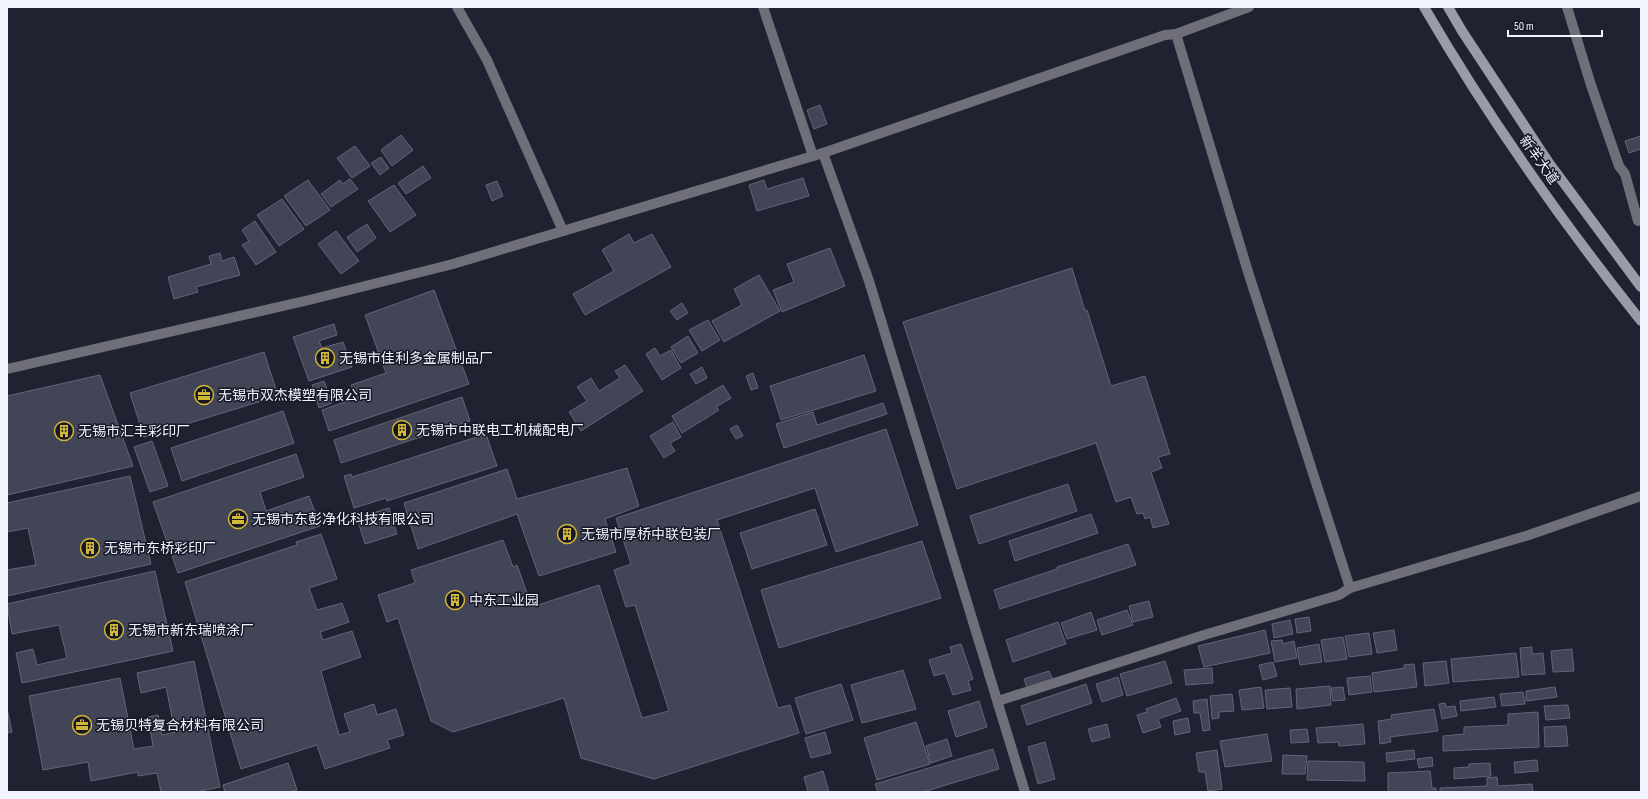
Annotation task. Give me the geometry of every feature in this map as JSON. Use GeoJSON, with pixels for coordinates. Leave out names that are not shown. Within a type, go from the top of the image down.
{"type":"FeatureCollection","features":[{"type":"Feature","properties":{"kind":"main road","name":"新羊大道"},"geometry":{"type":"LineString","coordinates":[[1424,7],[1451,53],[1510,144],[1604,276],[1641,321]]}},
{"type":"Feature","properties":{"kind":"main road","name":"新羊大道"},"geometry":{"type":"LineString","coordinates":[[1448,7],[1462,31],[1549,163],[1641,287]]}},
{"type":"Feature","properties":{"kind":"street"},"geometry":{"type":"LineString","coordinates":[[457,7],[487,60],[563,231]]}},
{"type":"Feature","properties":{"kind":"street"},"geometry":{"type":"LineString","coordinates":[[763,7],[818,155],[869,281],[1025,792]]}},
{"type":"Feature","properties":{"kind":"street"},"geometry":{"type":"LineString","coordinates":[[7,369],[309,300],[453,264],[818,155],[1165,35],[1176,34],[1250,7]]}},
{"type":"Feature","properties":{"kind":"street"},"geometry":{"type":"LineString","coordinates":[[1567,7],[1591,86],[1620,166],[1625,174],[1638,221]]}},
{"type":"Feature","properties":{"kind":"street"},"geometry":{"type":"LineString","coordinates":[[1176,34],[1249,275],[1350,588]]}},
{"type":"Feature","properties":{"kind":"street"},"geometry":{"type":"LineString","coordinates":[[998,701],[1204,635],[1339,595],[1350,588],[1529,535],[1641,496]]}},
{"type":"Feature","properties":{"kind":"building"},"geometry":{"type":"Polygon","coordinates":[[[820,105],[827,124],[814,129],[807,110],[820,105]]]}},
{"type":"Feature","properties":{"kind":"building"},"geometry":{"type":"Polygon","coordinates":[[[401,135],[413,150],[392,166],[381,150],[401,135]]]}},
{"type":"Feature","properties":{"kind":"building"},"geometry":{"type":"Polygon","coordinates":[[[1641,136],[1641,149],[1629,153],[1625,141],[1641,136]]]}},
{"type":"Feature","properties":{"kind":"building"},"geometry":{"type":"Polygon","coordinates":[[[355,146],[370,166],[352,178],[337,158],[355,146]]]}},
{"type":"Feature","properties":{"kind":"building"},"geometry":{"type":"Polygon","coordinates":[[[381,157],[389,168],[380,175],[371,163],[381,157]]]}},
{"type":"Feature","properties":{"kind":"building"},"geometry":{"type":"Polygon","coordinates":[[[423,166],[431,178],[406,194],[398,183],[423,166]]]}},
{"type":"Feature","properties":{"kind":"building"},"geometry":{"type":"Polygon","coordinates":[[[803,178],[809,196],[757,211],[749,185],[764,180],[767,189],[803,178]]]}},
{"type":"Feature","properties":{"kind":"building"},"geometry":{"type":"Polygon","coordinates":[[[350,179],[358,189],[331,207],[321,194],[340,180],[342,184],[350,179]]]}},
{"type":"Feature","properties":{"kind":"building"},"geometry":{"type":"Polygon","coordinates":[[[308,180],[330,210],[306,226],[284,196],[308,180]]]}},
{"type":"Feature","properties":{"kind":"building"},"geometry":{"type":"Polygon","coordinates":[[[497,181],[503,196],[492,201],[486,185],[497,181]]]}},
{"type":"Feature","properties":{"kind":"building"},"geometry":{"type":"Polygon","coordinates":[[[394,185],[416,215],[390,232],[368,201],[394,185]]]}},
{"type":"Feature","properties":{"kind":"building"},"geometry":{"type":"Polygon","coordinates":[[[282,199],[304,229],[279,246],[257,215],[282,199]]]}},
{"type":"Feature","properties":{"kind":"building"},"geometry":{"type":"Polygon","coordinates":[[[255,221],[276,252],[256,265],[242,245],[249,241],[242,230],[255,221]]]}},
{"type":"Feature","properties":{"kind":"building"},"geometry":{"type":"Polygon","coordinates":[[[367,224],[376,238],[357,252],[347,237],[367,224]]]}},
{"type":"Feature","properties":{"kind":"building"},"geometry":{"type":"Polygon","coordinates":[[[336,231],[359,261],[341,274],[318,244],[336,231]]]}},
{"type":"Feature","properties":{"kind":"building"},"geometry":{"type":"Polygon","coordinates":[[[629,234],[634,243],[652,234],[671,267],[585,315],[573,294],[614,271],[602,250],[629,234]]]}},
{"type":"Feature","properties":{"kind":"building"},"geometry":{"type":"Polygon","coordinates":[[[830,248],[845,286],[782,312],[773,290],[794,282],[787,264],[830,248]]]}},
{"type":"Feature","properties":{"kind":"building"},"geometry":{"type":"Polygon","coordinates":[[[220,253],[222,261],[234,257],[240,275],[196,287],[198,292],[174,299],[168,277],[211,264],[209,256],[220,253]]]}},
{"type":"Feature","properties":{"kind":"building"},"geometry":{"type":"Polygon","coordinates":[[[1072,268],[1111,386],[1145,376],[1170,454],[1158,457],[1162,468],[1151,472],[1169,524],[1153,528],[1150,517],[1145,519],[1143,513],[1137,514],[1131,497],[1116,502],[1096,443],[957,489],[903,322],[1072,268]]]}},
{"type":"Feature","properties":{"kind":"building"},"geometry":{"type":"Polygon","coordinates":[[[759,275],[780,311],[724,342],[712,321],[742,305],[734,289],[759,275]]]}},
{"type":"Feature","properties":{"kind":"building"},"geometry":{"type":"Polygon","coordinates":[[[434,290],[469,384],[329,431],[322,410],[356,398],[351,385],[386,373],[365,315],[434,290]]]}},
{"type":"Feature","properties":{"kind":"building"},"geometry":{"type":"Polygon","coordinates":[[[682,303],[688,313],[677,320],[670,311],[682,303]]]}},
{"type":"Feature","properties":{"kind":"building"},"geometry":{"type":"Polygon","coordinates":[[[708,320],[720,340],[702,351],[689,330],[708,320]]]}},
{"type":"Feature","properties":{"kind":"building","name":"无锡市佳利多金属制品厂"},"geometry":{"type":"Polygon","coordinates":[[[334,324],[337,335],[319,341],[322,348],[343,342],[352,367],[309,381],[293,337],[334,324]]]}},
{"type":"Feature","properties":{"kind":"building"},"geometry":{"type":"Polygon","coordinates":[[[688,336],[698,353],[681,363],[671,347],[688,336]]]}},
{"type":"Feature","properties":{"kind":"building"},"geometry":{"type":"Polygon","coordinates":[[[655,348],[660,356],[671,350],[681,368],[662,380],[646,354],[655,348]]]}},
{"type":"Feature","properties":{"kind":"building","name":"无锡市双杰模塑有限公司"},"geometry":{"type":"Polygon","coordinates":[[[264,352],[278,396],[144,437],[130,393],[264,352]]]}},
{"type":"Feature","properties":{"kind":"building"},"geometry":{"type":"Polygon","coordinates":[[[864,355],[876,391],[781,420],[770,386],[864,355]]]}},
{"type":"Feature","properties":{"kind":"building"},"geometry":{"type":"Polygon","coordinates":[[[625,365],[643,391],[581,431],[569,412],[587,401],[577,387],[591,378],[599,391],[620,378],[615,371],[625,365]]]}},
{"type":"Feature","properties":{"kind":"building"},"geometry":{"type":"Polygon","coordinates":[[[702,367],[707,378],[696,384],[690,374],[702,367]]]}},
{"type":"Feature","properties":{"kind":"building"},"geometry":{"type":"Polygon","coordinates":[[[753,373],[758,388],[751,390],[746,376],[753,373]]]}},
{"type":"Feature","properties":{"kind":"building","name":"无锡市汇丰彩印厂"},"geometry":{"type":"Polygon","coordinates":[[[100,375],[133,466],[7,495],[7,396],[100,375]]]}},
{"type":"Feature","properties":{"kind":"building"},"geometry":{"type":"Polygon","coordinates":[[[324,381],[332,403],[319,408],[312,385],[324,381]]]}},
{"type":"Feature","properties":{"kind":"building"},"geometry":{"type":"Polygon","coordinates":[[[723,385],[731,398],[716,407],[719,410],[682,433],[672,416],[723,385]]]}},
{"type":"Feature","properties":{"kind":"building","name":"无锡市中联电工机械配电厂"},"geometry":{"type":"Polygon","coordinates":[[[462,397],[470,421],[341,463],[334,440],[462,397]]]}},
{"type":"Feature","properties":{"kind":"building"},"geometry":{"type":"Polygon","coordinates":[[[883,403],[887,414],[784,448],[776,424],[813,412],[817,425],[883,403]]]}},
{"type":"Feature","properties":{"kind":"building"},"geometry":{"type":"Polygon","coordinates":[[[283,411],[294,443],[182,481],[171,448],[283,411]]]}},
{"type":"Feature","properties":{"kind":"building"},"geometry":{"type":"Polygon","coordinates":[[[673,422],[681,437],[670,443],[675,451],[664,458],[650,436],[673,422]]]}},
{"type":"Feature","properties":{"kind":"building"},"geometry":{"type":"Polygon","coordinates":[[[737,425],[743,436],[736,439],[730,429],[737,425]]]}},
{"type":"Feature","properties":{"kind":"building","name":"中东工业园"},"geometry":{"type":"Polygon","coordinates":[[[886,429],[918,525],[836,552],[815,488],[717,520],[778,708],[790,705],[799,733],[654,779],[581,758],[564,698],[453,732],[431,721],[398,618],[387,622],[378,595],[415,583],[411,570],[503,540],[513,567],[517,565],[532,607],[599,585],[642,718],[669,711],[635,605],[626,607],[614,570],[631,564],[616,518],[886,429]]]}},
{"type":"Feature","properties":{"kind":"building"},"geometry":{"type":"Polygon","coordinates":[[[486,434],[497,466],[387,501],[386,498],[354,508],[344,476],[351,474],[352,477],[486,434]]]}},
{"type":"Feature","properties":{"kind":"building"},"geometry":{"type":"Polygon","coordinates":[[[152,441],[168,486],[150,492],[134,447],[152,441]]]}},
{"type":"Feature","properties":{"kind":"building","name":"无锡市东彭净化科技有限公司"},"geometry":{"type":"Polygon","coordinates":[[[296,454],[304,477],[260,492],[266,511],[309,496],[320,526],[178,573],[153,502],[296,454]]]}},
{"type":"Feature","properties":{"kind":"building","name":"无锡市厚桥中联包装厂"},"geometry":{"type":"Polygon","coordinates":[[[627,468],[639,506],[605,519],[616,552],[539,576],[517,514],[418,549],[404,503],[507,469],[517,499],[627,468]]]}},
{"type":"Feature","properties":{"kind":"building","name":"无锡市东桥彩印厂"},"geometry":{"type":"Polygon","coordinates":[[[130,476],[151,564],[7,596],[7,570],[36,565],[28,528],[7,532],[7,503],[130,476]]]}},
{"type":"Feature","properties":{"kind":"building"},"geometry":{"type":"Polygon","coordinates":[[[1068,484],[1077,511],[979,544],[970,516],[1068,484]]]}},
{"type":"Feature","properties":{"kind":"building"},"geometry":{"type":"Polygon","coordinates":[[[389,508],[397,534],[365,544],[357,518],[389,508]]]}},
{"type":"Feature","properties":{"kind":"building"},"geometry":{"type":"Polygon","coordinates":[[[815,509],[827,545],[752,569],[740,533],[815,509]]]}},
{"type":"Feature","properties":{"kind":"building"},"geometry":{"type":"Polygon","coordinates":[[[1091,514],[1098,533],[1015,561],[1009,541],[1091,514]]]}},
{"type":"Feature","properties":{"kind":"building"},"geometry":{"type":"Polygon","coordinates":[[[321,534],[337,579],[309,588],[317,610],[342,603],[349,622],[320,632],[323,640],[352,631],[361,657],[321,671],[339,735],[350,732],[344,714],[374,704],[377,715],[396,709],[404,735],[387,740],[390,748],[325,769],[317,745],[241,769],[185,582],[297,545],[296,542],[321,534]]]}},
{"type":"Feature","properties":{"kind":"building"},"geometry":{"type":"Polygon","coordinates":[[[922,541],[941,598],[779,648],[761,590],[922,541]]]}},
{"type":"Feature","properties":{"kind":"building"},"geometry":{"type":"Polygon","coordinates":[[[1128,544],[1136,565],[1000,609],[994,590],[1057,569],[1057,567],[1128,544]]]}},
{"type":"Feature","properties":{"kind":"building","name":"无锡市新东瑞喷涂厂"},"geometry":{"type":"Polygon","coordinates":[[[155,571],[173,651],[22,683],[16,653],[33,649],[37,665],[67,658],[59,625],[12,634],[7,604],[155,571]]]}},
{"type":"Feature","properties":{"kind":"building"},"geometry":{"type":"Polygon","coordinates":[[[1149,601],[1153,617],[1133,622],[1129,606],[1149,601]]]}},
{"type":"Feature","properties":{"kind":"building"},"geometry":{"type":"Polygon","coordinates":[[[1127,610],[1133,625],[1102,635],[1097,620],[1127,610]]]}},
{"type":"Feature","properties":{"kind":"building"},"geometry":{"type":"Polygon","coordinates":[[[1091,612],[1097,630],[1067,639],[1061,623],[1091,612]]]}},
{"type":"Feature","properties":{"kind":"building"},"geometry":{"type":"Polygon","coordinates":[[[1309,617],[1311,631],[1297,633],[1295,619],[1309,617]]]}},
{"type":"Feature","properties":{"kind":"building"},"geometry":{"type":"Polygon","coordinates":[[[1290,620],[1293,634],[1274,638],[1272,624],[1290,620]]]}},
{"type":"Feature","properties":{"kind":"building"},"geometry":{"type":"Polygon","coordinates":[[[1058,622],[1066,644],[1013,662],[1006,640],[1058,622]]]}},
{"type":"Feature","properties":{"kind":"building"},"geometry":{"type":"Polygon","coordinates":[[[1265,630],[1270,653],[1204,667],[1198,646],[1265,630]]]}},
{"type":"Feature","properties":{"kind":"building"},"geometry":{"type":"Polygon","coordinates":[[[1394,630],[1397,650],[1377,653],[1373,633],[1394,630]]]}},
{"type":"Feature","properties":{"kind":"building"},"geometry":{"type":"Polygon","coordinates":[[[1369,633],[1372,654],[1349,657],[1345,636],[1369,633]]]}},
{"type":"Feature","properties":{"kind":"building"},"geometry":{"type":"Polygon","coordinates":[[[1343,637],[1347,659],[1325,662],[1321,640],[1343,637]]]}},
{"type":"Feature","properties":{"kind":"building"},"geometry":{"type":"Polygon","coordinates":[[[1282,640],[1283,644],[1294,641],[1297,658],[1275,662],[1271,641],[1282,640]]]}},
{"type":"Feature","properties":{"kind":"building"},"geometry":{"type":"Polygon","coordinates":[[[961,644],[973,679],[968,681],[971,690],[953,695],[945,673],[934,676],[929,660],[952,653],[950,647],[961,644]]]}},
{"type":"Feature","properties":{"kind":"building"},"geometry":{"type":"Polygon","coordinates":[[[1319,644],[1322,662],[1300,665],[1297,648],[1319,644]]]}},
{"type":"Feature","properties":{"kind":"building"},"geometry":{"type":"Polygon","coordinates":[[[1532,647],[1532,654],[1543,653],[1545,674],[1522,675],[1520,648],[1532,647]]]}},
{"type":"Feature","properties":{"kind":"building"},"geometry":{"type":"Polygon","coordinates":[[[1572,649],[1574,671],[1553,672],[1551,651],[1572,649]]]}},
{"type":"Feature","properties":{"kind":"building"},"geometry":{"type":"Polygon","coordinates":[[[1516,653],[1519,677],[1453,682],[1451,659],[1516,653]]]}},
{"type":"Feature","properties":{"kind":"building","name":"无锡贝特复合材料有限公司"},"geometry":{"type":"Polygon","coordinates":[[[194,661],[220,787],[196,792],[161,792],[157,773],[138,776],[138,772],[91,781],[88,762],[43,770],[29,696],[120,678],[134,749],[153,746],[148,717],[158,715],[162,735],[175,732],[166,687],[141,693],[137,673],[194,661]]]}},
{"type":"Feature","properties":{"kind":"building"},"geometry":{"type":"Polygon","coordinates":[[[1165,661],[1172,683],[1127,696],[1120,674],[1165,661]]]}},
{"type":"Feature","properties":{"kind":"building"},"geometry":{"type":"Polygon","coordinates":[[[1446,661],[1449,683],[1425,686],[1423,663],[1446,661]]]}},
{"type":"Feature","properties":{"kind":"building"},"geometry":{"type":"Polygon","coordinates":[[[1273,662],[1277,676],[1263,680],[1259,665],[1273,662]]]}},
{"type":"Feature","properties":{"kind":"building"},"geometry":{"type":"Polygon","coordinates":[[[1414,664],[1417,687],[1374,692],[1372,673],[1405,668],[1404,665],[1414,664]]]}},
{"type":"Feature","properties":{"kind":"building"},"geometry":{"type":"Polygon","coordinates":[[[1212,668],[1213,683],[1186,685],[1184,670],[1212,668]]]}},
{"type":"Feature","properties":{"kind":"building"},"geometry":{"type":"Polygon","coordinates":[[[903,670],[916,709],[862,723],[851,685],[903,670]]]}},
{"type":"Feature","properties":{"kind":"building"},"geometry":{"type":"Polygon","coordinates":[[[1049,671],[1053,680],[1027,688],[1024,679],[1049,671]]]}},
{"type":"Feature","properties":{"kind":"building"},"geometry":{"type":"Polygon","coordinates":[[[1370,676],[1372,692],[1349,695],[1347,678],[1370,676]]]}},
{"type":"Feature","properties":{"kind":"building"},"geometry":{"type":"Polygon","coordinates":[[[1118,677],[1123,695],[1102,702],[1096,684],[1118,677]]]}},
{"type":"Feature","properties":{"kind":"building"},"geometry":{"type":"Polygon","coordinates":[[[841,684],[853,720],[806,734],[795,698],[841,684]]]}},
{"type":"Feature","properties":{"kind":"building"},"geometry":{"type":"Polygon","coordinates":[[[1086,684],[1092,703],[1027,725],[1021,706],[1086,684]]]}},
{"type":"Feature","properties":{"kind":"building"},"geometry":{"type":"Polygon","coordinates":[[[1330,686],[1331,705],[1297,709],[1296,689],[1330,686]]]}},
{"type":"Feature","properties":{"kind":"building"},"geometry":{"type":"Polygon","coordinates":[[[1261,687],[1264,708],[1242,710],[1239,690],[1261,687]]]}},
{"type":"Feature","properties":{"kind":"building"},"geometry":{"type":"Polygon","coordinates":[[[1343,687],[1345,700],[1333,701],[1331,688],[1343,687]]]}},
{"type":"Feature","properties":{"kind":"building"},"geometry":{"type":"Polygon","coordinates":[[[1555,687],[1557,697],[1526,701],[1526,691],[1555,687]]]}},
{"type":"Feature","properties":{"kind":"building"},"geometry":{"type":"Polygon","coordinates":[[[1290,688],[1292,707],[1267,709],[1265,690],[1290,688]]]}},
{"type":"Feature","properties":{"kind":"building"},"geometry":{"type":"Polygon","coordinates":[[[1523,692],[1525,704],[1502,706],[1500,694],[1523,692]]]}},
{"type":"Feature","properties":{"kind":"building"},"geometry":{"type":"Polygon","coordinates":[[[1232,694],[1234,711],[1219,712],[1219,718],[1212,719],[1210,696],[1232,694]]]}},
{"type":"Feature","properties":{"kind":"building"},"geometry":{"type":"Polygon","coordinates":[[[1494,697],[1496,707],[1461,711],[1460,701],[1494,697]]]}},
{"type":"Feature","properties":{"kind":"building"},"geometry":{"type":"Polygon","coordinates":[[[1176,698],[1181,711],[1158,719],[1161,727],[1143,733],[1137,715],[1147,712],[1146,709],[1176,698]]]}},
{"type":"Feature","properties":{"kind":"building"},"geometry":{"type":"Polygon","coordinates":[[[1207,699],[1210,730],[1203,731],[1200,713],[1194,713],[1193,701],[1207,699]]]}},
{"type":"Feature","properties":{"kind":"building"},"geometry":{"type":"Polygon","coordinates":[[[979,701],[987,727],[956,737],[948,711],[979,701]]]}},
{"type":"Feature","properties":{"kind":"building"},"geometry":{"type":"Polygon","coordinates":[[[1445,703],[1446,707],[1455,706],[1457,716],[1442,719],[1439,704],[1445,703]]]}},
{"type":"Feature","properties":{"kind":"building"},"geometry":{"type":"Polygon","coordinates":[[[1568,705],[1570,718],[1546,720],[1544,706],[1568,705]]]}},
{"type":"Feature","properties":{"kind":"building"},"geometry":{"type":"Polygon","coordinates":[[[7,708],[12,732],[7,733],[7,708]]]}},
{"type":"Feature","properties":{"kind":"building"},"geometry":{"type":"Polygon","coordinates":[[[1434,709],[1438,731],[1390,737],[1391,742],[1380,744],[1378,721],[1392,719],[1391,715],[1434,709]]]}},
{"type":"Feature","properties":{"kind":"building"},"geometry":{"type":"Polygon","coordinates":[[[1538,712],[1539,747],[1443,751],[1443,736],[1464,734],[1464,727],[1508,725],[1508,714],[1538,712]]]}},
{"type":"Feature","properties":{"kind":"building"},"geometry":{"type":"Polygon","coordinates":[[[1188,718],[1190,732],[1175,735],[1173,721],[1188,718]]]}},
{"type":"Feature","properties":{"kind":"building"},"geometry":{"type":"Polygon","coordinates":[[[916,722],[930,764],[877,780],[864,738],[916,722]]]}},
{"type":"Feature","properties":{"kind":"building"},"geometry":{"type":"Polygon","coordinates":[[[1107,724],[1110,737],[1092,742],[1088,729],[1107,724]]]}},
{"type":"Feature","properties":{"kind":"building"},"geometry":{"type":"Polygon","coordinates":[[[1363,724],[1365,744],[1339,746],[1338,742],[1318,743],[1316,728],[1363,724]]]}},
{"type":"Feature","properties":{"kind":"building"},"geometry":{"type":"Polygon","coordinates":[[[1566,726],[1568,746],[1545,747],[1544,727],[1566,726]]]}},
{"type":"Feature","properties":{"kind":"building"},"geometry":{"type":"Polygon","coordinates":[[[1307,729],[1309,742],[1291,743],[1290,730],[1307,729]]]}},
{"type":"Feature","properties":{"kind":"building"},"geometry":{"type":"Polygon","coordinates":[[[825,732],[831,753],[811,758],[805,738],[825,732]]]}},
{"type":"Feature","properties":{"kind":"building"},"geometry":{"type":"Polygon","coordinates":[[[1267,734],[1272,761],[1225,767],[1220,741],[1267,734]]]}},
{"type":"Feature","properties":{"kind":"building"},"geometry":{"type":"Polygon","coordinates":[[[947,739],[952,756],[931,763],[926,746],[947,739]]]}},
{"type":"Feature","properties":{"kind":"building"},"geometry":{"type":"Polygon","coordinates":[[[1045,742],[1055,779],[1038,784],[1028,747],[1045,742]]]}},
{"type":"Feature","properties":{"kind":"building"},"geometry":{"type":"Polygon","coordinates":[[[993,749],[999,769],[923,792],[878,792],[875,784],[993,749]]]}},
{"type":"Feature","properties":{"kind":"building"},"geometry":{"type":"Polygon","coordinates":[[[1217,750],[1222,789],[1208,791],[1205,772],[1199,772],[1196,753],[1217,750]]]}},
{"type":"Feature","properties":{"kind":"building"},"geometry":{"type":"Polygon","coordinates":[[[1414,750],[1415,759],[1387,762],[1386,753],[1414,750]]]}},
{"type":"Feature","properties":{"kind":"building"},"geometry":{"type":"Polygon","coordinates":[[[1283,755],[1307,756],[1305,774],[1282,774],[1283,755]]]}},
{"type":"Feature","properties":{"kind":"building"},"geometry":{"type":"Polygon","coordinates":[[[1432,757],[1433,766],[1419,768],[1417,759],[1432,757]]]}},
{"type":"Feature","properties":{"kind":"building"},"geometry":{"type":"Polygon","coordinates":[[[1537,760],[1538,771],[1515,773],[1514,762],[1537,760]]]}},
{"type":"Feature","properties":{"kind":"building"},"geometry":{"type":"Polygon","coordinates":[[[1308,761],[1364,762],[1365,781],[1307,780],[1308,761]]]}},
{"type":"Feature","properties":{"kind":"building"},"geometry":{"type":"Polygon","coordinates":[[[288,763],[297,790],[289,792],[225,792],[223,785],[288,763]]]}},
{"type":"Feature","properties":{"kind":"building"},"geometry":{"type":"Polygon","coordinates":[[[1490,763],[1491,776],[1454,779],[1454,768],[1469,767],[1469,764],[1490,763]]]}},
{"type":"Feature","properties":{"kind":"building"},"geometry":{"type":"Polygon","coordinates":[[[823,771],[829,792],[805,792],[808,791],[804,777],[823,771]]]}},
{"type":"Feature","properties":{"kind":"building"},"geometry":{"type":"Polygon","coordinates":[[[1430,771],[1432,788],[1436,788],[1436,792],[1388,792],[1388,773],[1430,771]]]}},
{"type":"Feature","properties":{"kind":"building"},"geometry":{"type":"Polygon","coordinates":[[[1497,777],[1498,786],[1532,784],[1533,792],[1440,792],[1440,788],[1487,786],[1487,778],[1497,777]]]}},
{"type":"Feature","properties":{"kind":"place","name":"无锡市佳利多金属制品厂"},"geometry":{"type":"Point","coordinates":[325,358]}},
{"type":"Feature","properties":{"kind":"place","name":"无锡市双杰模塑有限公司"},"geometry":{"type":"Point","coordinates":[204,395]}},
{"type":"Feature","properties":{"kind":"place","name":"无锡市中联电工机械配电厂"},"geometry":{"type":"Point","coordinates":[402,430]}},
{"type":"Feature","properties":{"kind":"place","name":"无锡市汇丰彩印厂"},"geometry":{"type":"Point","coordinates":[64,431]}},
{"type":"Feature","properties":{"kind":"place","name":"无锡市东彭净化科技有限公司"},"geometry":{"type":"Point","coordinates":[238,519]}},
{"type":"Feature","properties":{"kind":"place","name":"无锡市厚桥中联包装厂"},"geometry":{"type":"Point","coordinates":[567,534]}},
{"type":"Feature","properties":{"kind":"place","name":"无锡市东桥彩印厂"},"geometry":{"type":"Point","coordinates":[90,548]}},
{"type":"Feature","properties":{"kind":"place","name":"中东工业园"},"geometry":{"type":"Point","coordinates":[455,600]}},
{"type":"Feature","properties":{"kind":"place","name":"无锡市新东瑞喷涂厂"},"geometry":{"type":"Point","coordinates":[114,630]}},
{"type":"Feature","properties":{"kind":"place","name":"无锡贝特复合材料有限公司"},"geometry":{"type":"Point","coordinates":[82,725]}}]}
